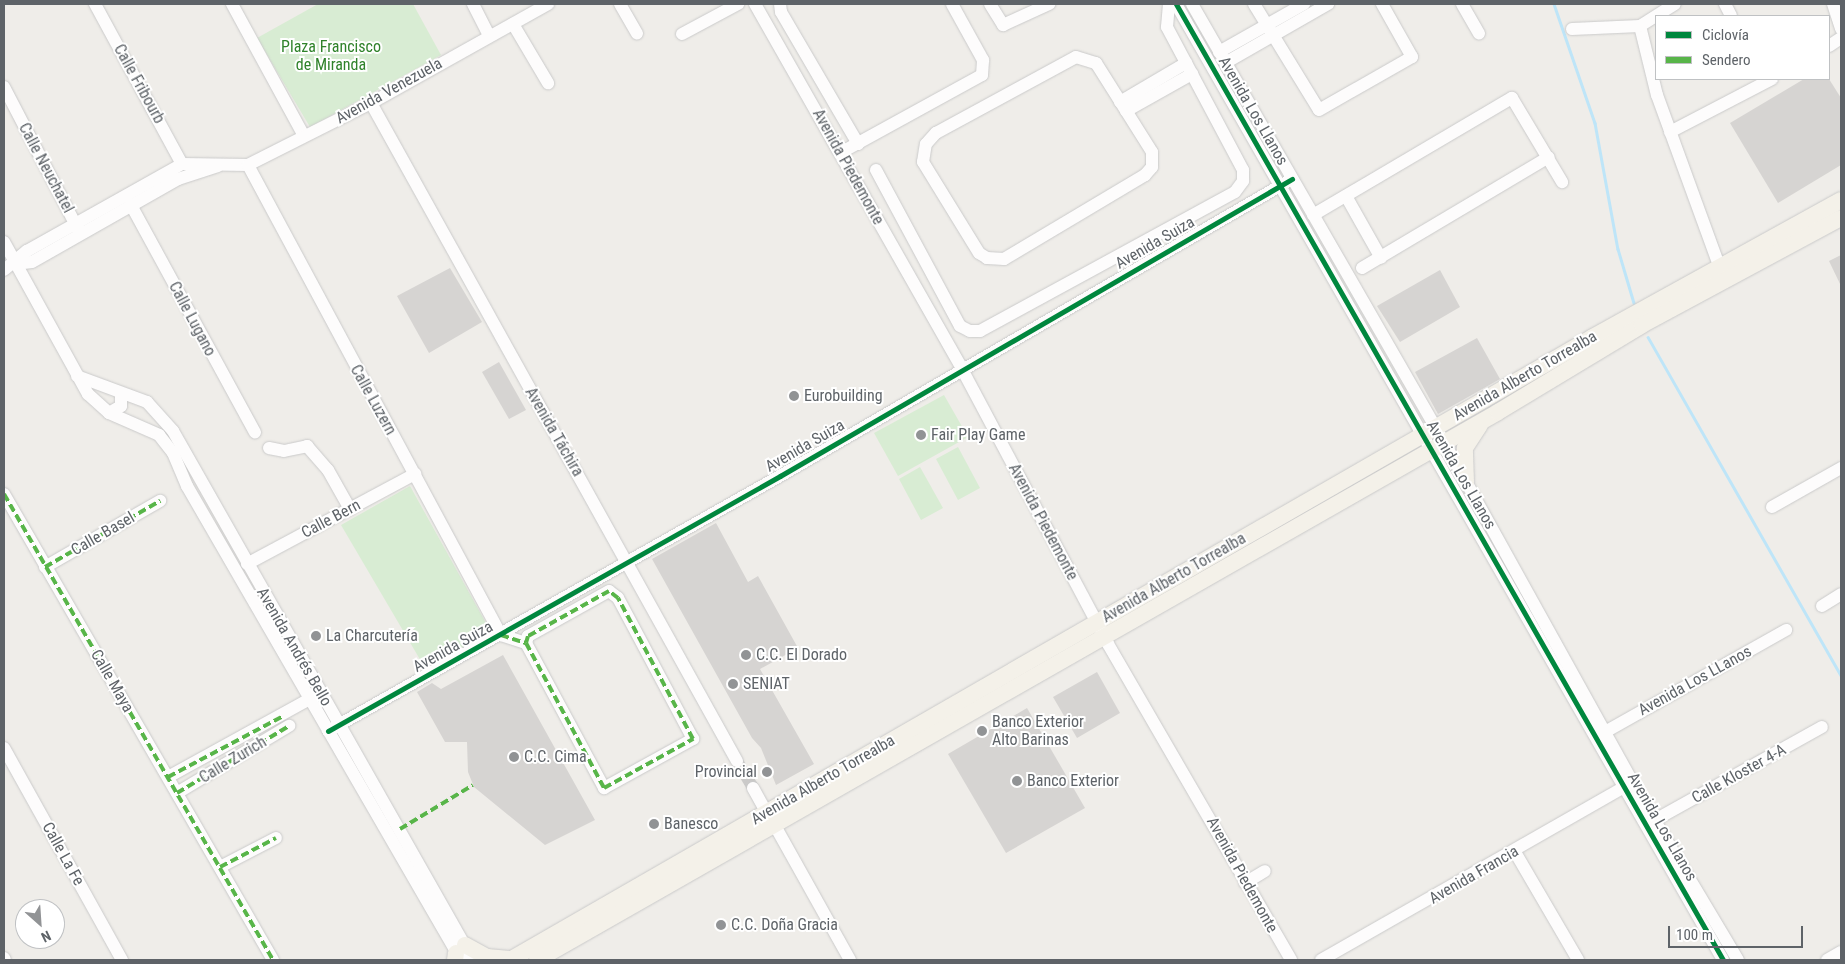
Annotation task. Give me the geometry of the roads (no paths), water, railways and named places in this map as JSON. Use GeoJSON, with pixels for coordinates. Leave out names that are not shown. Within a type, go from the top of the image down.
{"type":"FeatureCollection","features":[{"type":"Feature","properties":{"kind":"main road","name":"Avenida Alberto Torrealba"},"geometry":{"type":"LineString","coordinates":[[537,960],[771,819],[1434,439],[1719,266],[1841,200]]}},
{"type":"Feature","properties":{"kind":"main road","name":"Avenida Alberto Torrealba"},"geometry":{"type":"LineString","coordinates":[[1434,439],[1485,419],[1642,325],[1841,218]]}},
{"type":"Feature","properties":{"kind":"main road"},"geometry":{"type":"LineString","coordinates":[[1466,482],[1466,444],[1485,419]]}},
{"type":"Feature","properties":{"kind":"main road","name":"Avenida Alberto Torrealba"},"geometry":{"type":"LineString","coordinates":[[511,960],[771,819]]}},
{"type":"Feature","properties":{"kind":"main road"},"geometry":{"type":"LineString","coordinates":[[459,955],[511,960]]}},
{"type":"Feature","properties":{"kind":"street","name":"Calle Fribourb"},"geometry":{"type":"LineString","coordinates":[[95,4],[182,164]]}},
{"type":"Feature","properties":{"kind":"street"},"geometry":{"type":"LineString","coordinates":[[232,4],[304,136]]}},
{"type":"Feature","properties":{"kind":"street"},"geometry":{"type":"LineString","coordinates":[[473,4],[489,35]]}},
{"type":"Feature","properties":{"kind":"street","name":"Avenida Venezuela"},"geometry":{"type":"LineString","coordinates":[[248,165],[371,103],[489,35],[548,4]]}},
{"type":"Feature","properties":{"kind":"street"},"geometry":{"type":"LineString","coordinates":[[620,4],[636,33]]}},
{"type":"Feature","properties":{"kind":"street"},"geometry":{"type":"LineString","coordinates":[[682,34],[738,4]]}},
{"type":"Feature","properties":{"kind":"street","name":"Avenida Piedemonte"},"geometry":{"type":"LineString","coordinates":[[755,4],[962,369],[1101,630],[1291,960]]}},
{"type":"Feature","properties":{"kind":"street"},"geometry":{"type":"LineString","coordinates":[[780,4],[781,12],[858,144]]}},
{"type":"Feature","properties":{"kind":"street"},"geometry":{"type":"LineString","coordinates":[[840,153],[982,75],[983,60],[952,4]]}},
{"type":"Feature","properties":{"kind":"street"},"geometry":{"type":"LineString","coordinates":[[990,4],[1003,25],[1049,4]]}},
{"type":"Feature","properties":{"kind":"street"},"geometry":{"type":"LineString","coordinates":[[876,170],[960,326],[970,331],[980,331],[1235,192],[1243,181],[1243,170],[1167,27],[1169,4]]}},
{"type":"Feature","properties":{"kind":"street","name":"Avenida Los Llanos"},"geometry":{"type":"LineString","coordinates":[[1176,4],[1286,182],[1434,439],[1630,788],[1723,960]]}},
{"type":"Feature","properties":{"kind":"street","name":"Avenida Los Llanos"},"geometry":{"type":"LineString","coordinates":[[1192,4],[1222,57],[1286,182],[1314,214],[1434,439],[1466,482],[1605,732],[1630,788],[1655,820],[1738,960]]}},
{"type":"Feature","properties":{"kind":"street"},"geometry":{"type":"LineString","coordinates":[[1254,4],[1319,110],[1412,57],[1382,4]]}},
{"type":"Feature","properties":{"kind":"street"},"geometry":{"type":"LineString","coordinates":[[1269,31],[1304,4]]}},
{"type":"Feature","properties":{"kind":"street"},"geometry":{"type":"LineString","coordinates":[[1222,57],[1269,31],[1328,4]]}},
{"type":"Feature","properties":{"kind":"street"},"geometry":{"type":"LineString","coordinates":[[1462,4],[1479,34]]}},
{"type":"Feature","properties":{"kind":"street"},"geometry":{"type":"LineString","coordinates":[[1658,15],[1675,4]]}},
{"type":"Feature","properties":{"kind":"street"},"geometry":{"type":"LineString","coordinates":[[1832,4],[1841,29]]}},
{"type":"Feature","properties":{"kind":"street"},"geometry":{"type":"LineString","coordinates":[[1572,29],[1640,26],[1655,17]]}},
{"type":"Feature","properties":{"kind":"street"},"geometry":{"type":"LineString","coordinates":[[513,24],[548,83]]}},
{"type":"Feature","properties":{"kind":"street"},"geometry":{"type":"LineString","coordinates":[[1640,26],[1655,79]]}},
{"type":"Feature","properties":{"kind":"street"},"geometry":{"type":"LineString","coordinates":[[1830,45],[1841,38]]}},
{"type":"Feature","properties":{"kind":"street"},"geometry":{"type":"LineString","coordinates":[[1076,57],[1096,63],[1123,106],[1152,152],[1148,173],[1004,259],[991,260],[979,253],[923,162],[926,144],[936,133],[1076,57]]}},
{"type":"Feature","properties":{"kind":"street"},"geometry":{"type":"LineString","coordinates":[[1123,106],[1189,68]]}},
{"type":"Feature","properties":{"kind":"street"},"geometry":{"type":"LineString","coordinates":[[1655,80],[1670,132],[1719,266]]}},
{"type":"Feature","properties":{"kind":"street"},"geometry":{"type":"LineString","coordinates":[[1670,132],[1765,81]]}},
{"type":"Feature","properties":{"kind":"street","name":"Calle Neuchatel"},"geometry":{"type":"LineString","coordinates":[[4,87],[81,235]]}},
{"type":"Feature","properties":{"kind":"street"},"geometry":{"type":"LineString","coordinates":[[1314,214],[1512,98],[1549,157],[1562,182]]}},
{"type":"Feature","properties":{"kind":"street","name":"Avenida Táchira"},"geometry":{"type":"LineString","coordinates":[[371,103],[628,561],[737,760]]}},
{"type":"Feature","properties":{"kind":"street"},"geometry":{"type":"LineString","coordinates":[[1362,268],[1382,258],[1549,157]]}},
{"type":"Feature","properties":{"kind":"street"},"geometry":{"type":"LineString","coordinates":[[15,264],[32,262],[178,179],[226,163]]}},
{"type":"Feature","properties":{"kind":"street"},"geometry":{"type":"LineString","coordinates":[[4,270],[15,264],[27,251],[75,222],[182,164],[226,163],[248,165]]}},
{"type":"Feature","properties":{"kind":"street","name":"Calle Luzern"},"geometry":{"type":"LineString","coordinates":[[248,165],[501,635]]}},
{"type":"Feature","properties":{"kind":"street","name":"Avenida Suiza"},"geometry":{"type":"LineString","coordinates":[[334,728],[501,635],[1286,182]]}},
{"type":"Feature","properties":{"kind":"street"},"geometry":{"type":"LineString","coordinates":[[1346,196],[1382,258]]}},
{"type":"Feature","properties":{"kind":"street","name":"Calle Lugano"},"geometry":{"type":"LineString","coordinates":[[131,205],[255,432]]}},
{"type":"Feature","properties":{"kind":"street","name":"Avenida Andrés Bello"},"geometry":{"type":"LineString","coordinates":[[4,242],[77,376],[97,402],[108,413],[152,431],[169,447],[187,486],[334,728],[459,955],[473,960]]}},
{"type":"Feature","properties":{"kind":"street"},"geometry":{"type":"LineString","coordinates":[[1141,242],[1151,259]]}},
{"type":"Feature","properties":{"kind":"street","name":"Avenida Andrés Bello"},"geometry":{"type":"LineString","coordinates":[[77,376],[115,392],[147,402],[168,422],[247,564],[315,696]]}},
{"type":"Feature","properties":{"kind":"street"},"geometry":{"type":"LineString","coordinates":[[97,402],[115,392],[122,406],[108,413]]}},
{"type":"Feature","properties":{"kind":"street"},"geometry":{"type":"LineString","coordinates":[[269,448],[284,452],[307,446],[328,470],[350,509]]}},
{"type":"Feature","properties":{"kind":"street"},"geometry":{"type":"LineString","coordinates":[[1772,508],[1841,468]]}},
{"type":"Feature","properties":{"kind":"street","name":"Calle Bern"},"geometry":{"type":"LineString","coordinates":[[247,564],[415,474]]}},
{"type":"Feature","properties":{"kind":"street","name":"Calle Maya"},"geometry":{"type":"LineString","coordinates":[[4,494],[273,960]]}},
{"type":"Feature","properties":{"kind":"street","name":"Calle Basel"},"geometry":{"type":"LineString","coordinates":[[45,567],[160,501]]}},
{"type":"Feature","properties":{"kind":"street"},"geometry":{"type":"LineString","coordinates":[[501,635],[526,643],[604,788],[693,739],[618,598],[608,591],[528,636],[526,643]]}},
{"type":"Feature","properties":{"kind":"street"},"geometry":{"type":"LineString","coordinates":[[1822,606],[1841,594]]}},
{"type":"Feature","properties":{"kind":"street","name":"Avenida Los LLanos"},"geometry":{"type":"LineString","coordinates":[[1605,732],[1786,630]]}},
{"type":"Feature","properties":{"kind":"street"},"geometry":{"type":"LineString","coordinates":[[286,721],[315,696]]}},
{"type":"Feature","properties":{"kind":"street","name":"Calle Zurich"},"geometry":{"type":"LineString","coordinates":[[168,777],[286,721]]}},
{"type":"Feature","properties":{"kind":"street","name":"Calle Zurich"},"geometry":{"type":"LineString","coordinates":[[177,793],[286,721]]}},
{"type":"Feature","properties":{"kind":"street","name":"Calle Kloster 4-A"},"geometry":{"type":"LineString","coordinates":[[1655,820],[1822,727]]}},
{"type":"Feature","properties":{"kind":"street","name":"Calle La Fe"},"geometry":{"type":"LineString","coordinates":[[4,748],[122,960]]}},
{"type":"Feature","properties":{"kind":"street"},"geometry":{"type":"LineString","coordinates":[[753,788],[850,960]]}},
{"type":"Feature","properties":{"kind":"street","name":"Avenida Francia"},"geometry":{"type":"LineString","coordinates":[[1335,960],[1630,788]]}},
{"type":"Feature","properties":{"kind":"street"},"geometry":{"type":"LineString","coordinates":[[220,867],[276,838]]}},
{"type":"Feature","properties":{"kind":"street"},"geometry":{"type":"LineString","coordinates":[[1516,854],[1578,960]]}},
{"type":"Feature","properties":{"kind":"street","name":"Avenida Francia"},"geometry":{"type":"LineString","coordinates":[[1321,960],[1516,854]]}},
{"type":"Feature","properties":{"kind":"street"},"geometry":{"type":"LineString","coordinates":[[1245,883],[1265,871]]}},
{"type":"Feature","properties":{"kind":"street"},"geometry":{"type":"LineString","coordinates":[[1826,960],[1841,952]]}},
{"type":"Feature","properties":{"kind":"waterway"},"geometry":{"type":"LineString","coordinates":[[1554,4],[1595,123],[1618,249],[1634,303]]}},
{"type":"Feature","properties":{"kind":"waterway"},"geometry":{"type":"LineString","coordinates":[[1648,337],[1841,675]]}},
{"type":"Feature","properties":{"kind":"tunnel"},"geometry":{"type":"LineString","coordinates":[[737,761],[753,788]]}},
{"type":"Feature","properties":{"kind":"place","name":"Eurobuilding"},"geometry":{"type":"Point","coordinates":[794,396]}},
{"type":"Feature","properties":{"kind":"place","name":"Fair Play Game"},"geometry":{"type":"Point","coordinates":[921,435]}},
{"type":"Feature","properties":{"kind":"place","name":"La Charcutería"},"geometry":{"type":"Point","coordinates":[316,636]}},
{"type":"Feature","properties":{"kind":"place","name":"C.C. El Dorado"},"geometry":{"type":"Point","coordinates":[746,655]}},
{"type":"Feature","properties":{"kind":"place","name":"SENIAT"},"geometry":{"type":"Point","coordinates":[733,684]}},
{"type":"Feature","properties":{"kind":"place","name":"Banco Exterior Alto Barinas"},"geometry":{"type":"Point","coordinates":[982,731]}},
{"type":"Feature","properties":{"kind":"place","name":"C.C. Cima"},"geometry":{"type":"Point","coordinates":[514,757]}},
{"type":"Feature","properties":{"kind":"place","name":"Provincial"},"geometry":{"type":"Point","coordinates":[767,772]}},
{"type":"Feature","properties":{"kind":"place","name":"Banco Exterior"},"geometry":{"type":"Point","coordinates":[1017,781]}},
{"type":"Feature","properties":{"kind":"place","name":"Banesco"},"geometry":{"type":"Point","coordinates":[654,824]}},
{"type":"Feature","properties":{"kind":"place","name":"C.C. Doña Gracia"},"geometry":{"type":"Point","coordinates":[721,925]}},
{"type":"Feature","properties":{"kind":"park label","name":"Plaza Francisco de Miranda"},"geometry":{"type":"Point","coordinates":[331,56]}}]}
